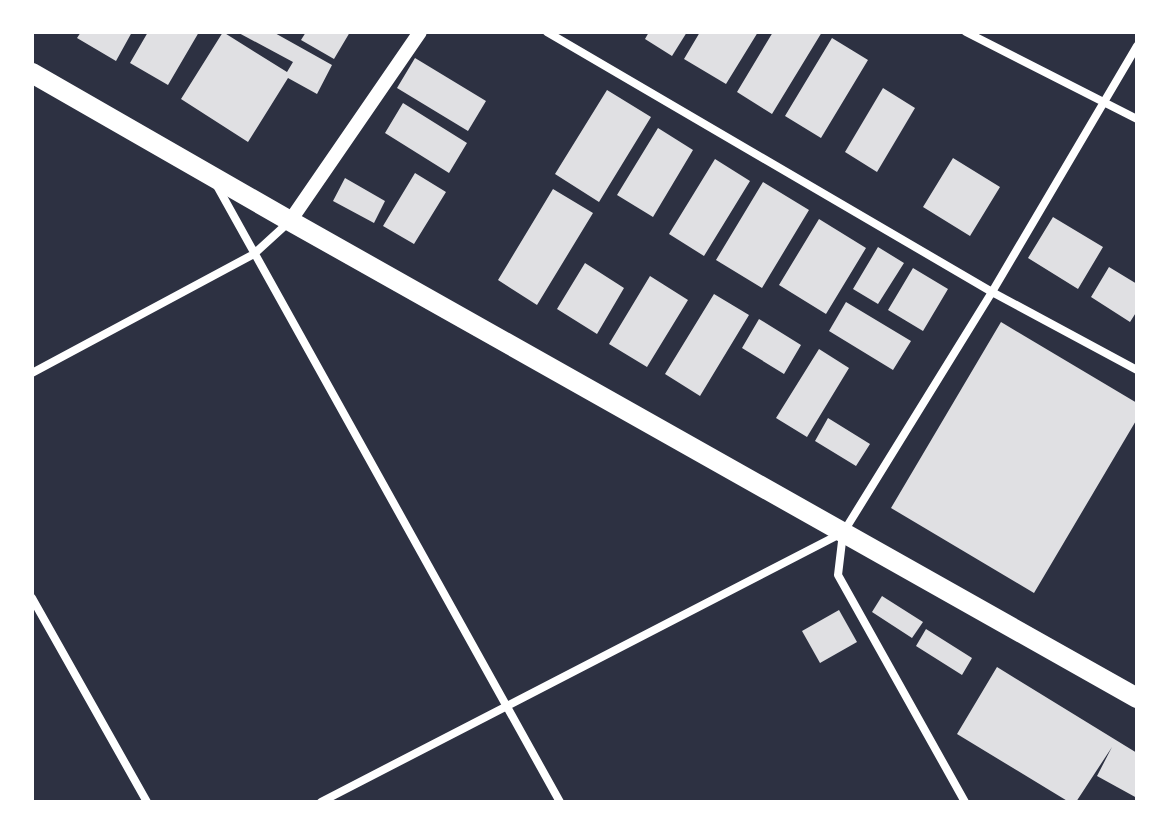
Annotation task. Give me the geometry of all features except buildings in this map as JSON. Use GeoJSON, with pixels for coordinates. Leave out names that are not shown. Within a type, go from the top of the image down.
{"type":"FeatureCollection","features":[{"type":"Feature","properties":{"kind":"main road"},"geometry":{"type":"LineString","coordinates":[[32,73],[1137,698]]}},
{"type":"Feature","properties":{"kind":"street"},"geometry":{"type":"LineString","coordinates":[[32,373],[254,254],[290,221],[420,32]]}},
{"type":"Feature","properties":{"kind":"street"},"geometry":{"type":"LineString","coordinates":[[547,32],[992,292],[1137,370]]}},
{"type":"Feature","properties":{"kind":"street"},"geometry":{"type":"LineString","coordinates":[[966,32],[1137,119]]}},
{"type":"Feature","properties":{"kind":"street"},"geometry":{"type":"LineString","coordinates":[[965,802],[838,575],[843,533],[992,292],[1137,46]]}},
{"type":"Feature","properties":{"kind":"street"},"geometry":{"type":"LineString","coordinates":[[211,175],[560,802]]}},
{"type":"Feature","properties":{"kind":"street"},"geometry":{"type":"LineString","coordinates":[[321,802],[843,533]]}},
{"type":"Feature","properties":{"kind":"street"},"geometry":{"type":"LineString","coordinates":[[32,598],[147,802]]}}]}
